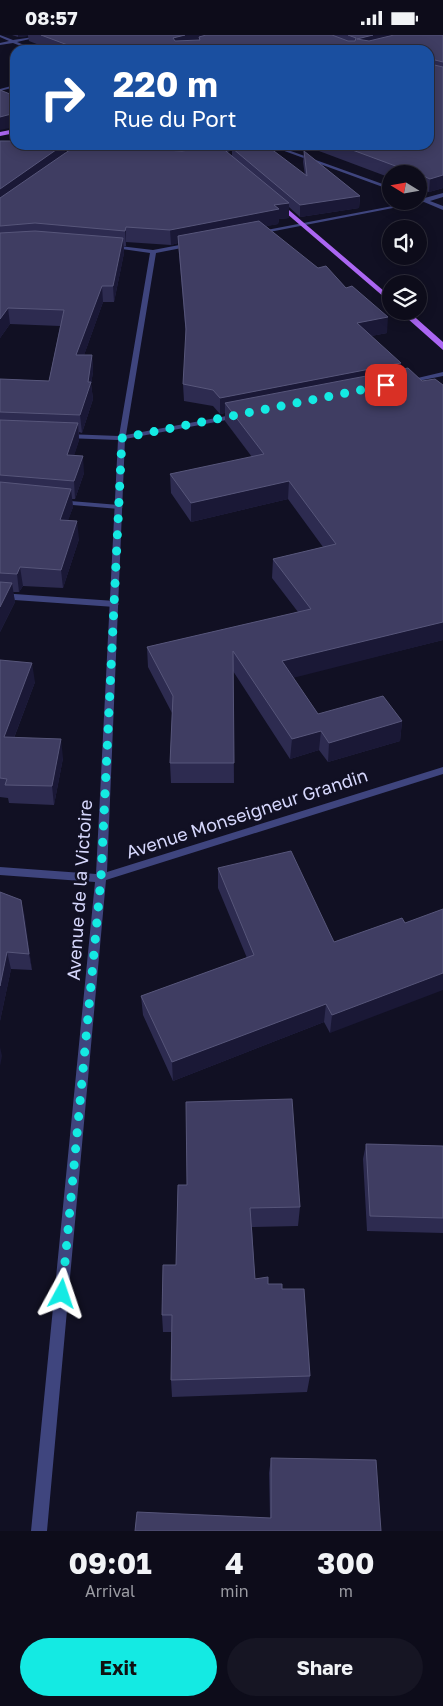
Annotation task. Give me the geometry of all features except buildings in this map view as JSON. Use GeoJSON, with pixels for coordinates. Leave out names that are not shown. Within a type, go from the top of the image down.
{"type":"FeatureCollection","features":[{"type":"Feature","properties":{"kind":"main road"},"geometry":{"type":"LineString","coordinates":[[74,156],[81,150]]}},
{"type":"Feature","properties":{"kind":"main road"},"geometry":{"type":"LineString","coordinates":[[213,150],[231,165]]}},
{"type":"Feature","properties":{"kind":"main road"},"geometry":{"type":"LineString","coordinates":[[266,194],[382,293]]}},
{"type":"Feature","properties":{"kind":"main road"},"geometry":{"type":"LineString","coordinates":[[413,320],[443,347]]}},
{"type":"Feature","properties":{"kind":"street"},"geometry":{"type":"LineString","coordinates":[[0,44],[45,35]]}},
{"type":"Feature","properties":{"kind":"street"},"geometry":{"type":"LineString","coordinates":[[0,36],[23,45]]}},
{"type":"Feature","properties":{"kind":"street"},"geometry":{"type":"LineString","coordinates":[[206,153],[232,150]]}},
{"type":"Feature","properties":{"kind":"street"},"geometry":{"type":"LineString","coordinates":[[284,150],[382,186]]}},
{"type":"Feature","properties":{"kind":"street"},"geometry":{"type":"LineString","coordinates":[[428,199],[443,195]]}},
{"type":"Feature","properties":{"kind":"street"},"geometry":{"type":"LineString","coordinates":[[428,202],[443,208]]}},
{"type":"Feature","properties":{"kind":"street"},"geometry":{"type":"LineString","coordinates":[[256,232],[382,208]]}},
{"type":"Feature","properties":{"kind":"street"},"geometry":{"type":"LineString","coordinates":[[108,247],[153,252],[200,243]]}},
{"type":"Feature","properties":{"kind":"street","name":"Avenue de la Victoire"},"geometry":{"type":"LineString","coordinates":[[39,1531],[101,878],[122,438],[153,252]]}},
{"type":"Feature","properties":{"kind":"street"},"geometry":{"type":"LineString","coordinates":[[404,382],[443,374]]}},
{"type":"Feature","properties":{"kind":"street"},"geometry":{"type":"LineString","coordinates":[[56,435],[122,438],[249,413]]}},
{"type":"Feature","properties":{"kind":"street"},"geometry":{"type":"LineString","coordinates":[[50,501],[119,507]]}},
{"type":"Feature","properties":{"kind":"street"},"geometry":{"type":"LineString","coordinates":[[0,596],[115,603]]}},
{"type":"Feature","properties":{"kind":"street","name":"Avenue Monseigneur Grandin"},"geometry":{"type":"LineString","coordinates":[[0,871],[101,878],[443,769]]}},
{"type":"Feature","properties":{"kind":"route"},"geometry":{"type":"LineString","coordinates":[[62,1294],[101,878],[122,438],[386,385]]}}]}
